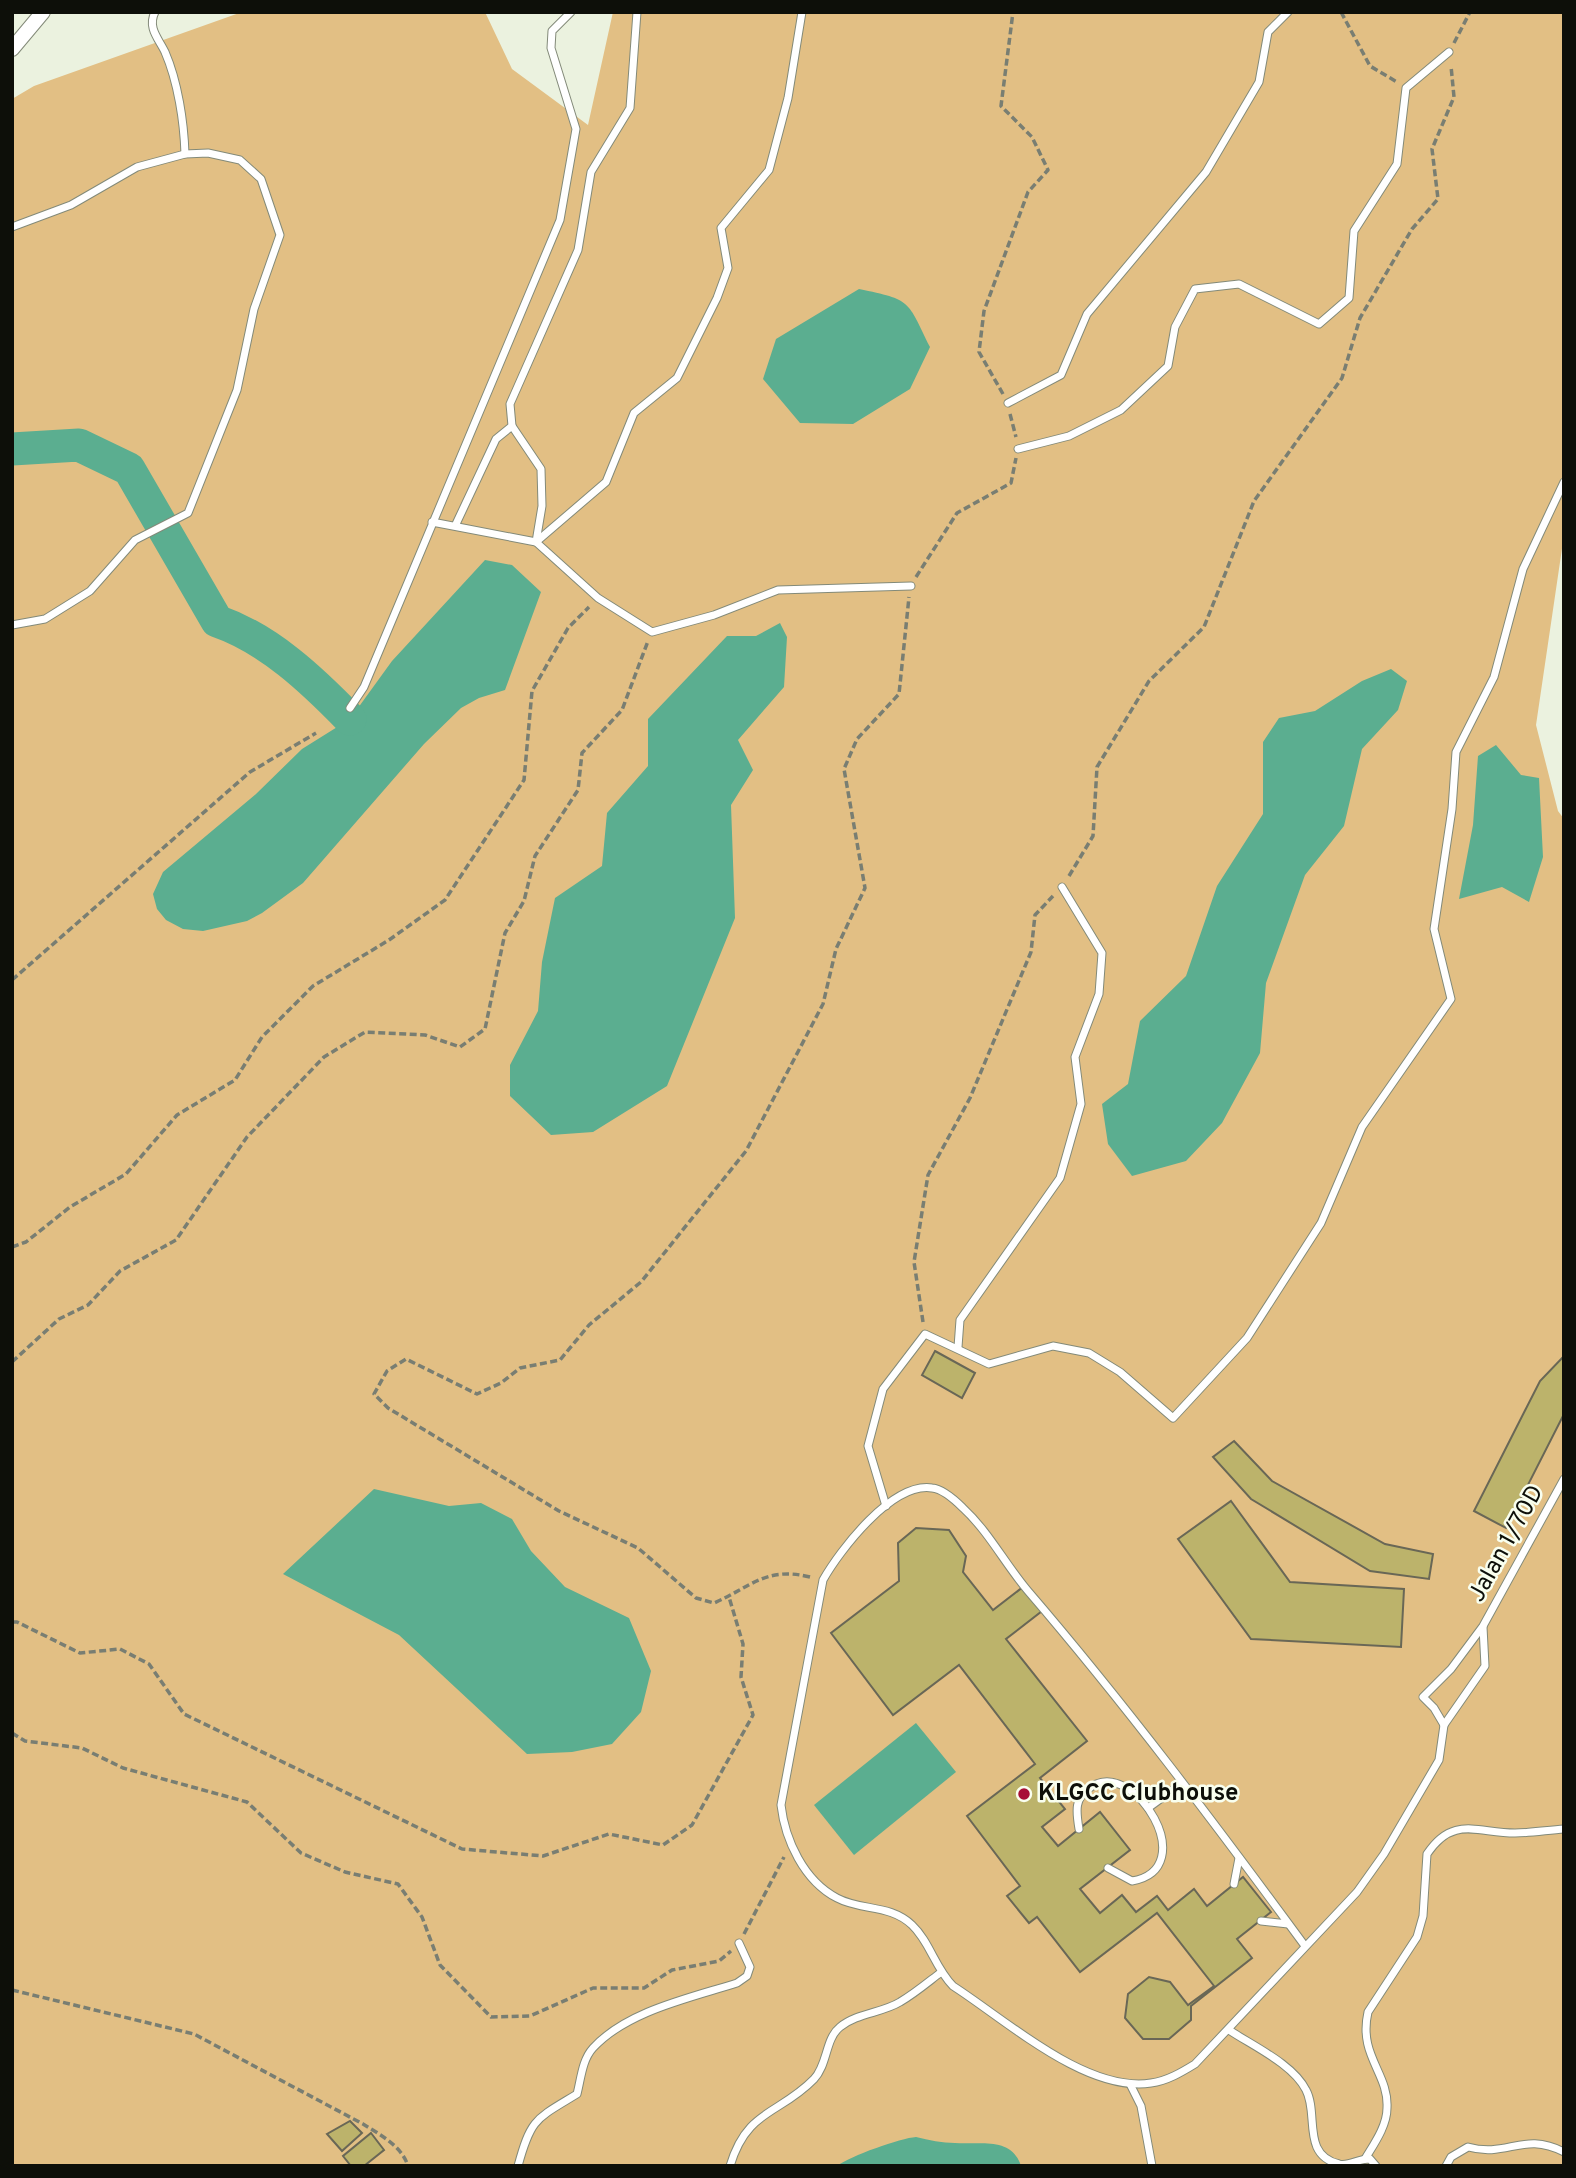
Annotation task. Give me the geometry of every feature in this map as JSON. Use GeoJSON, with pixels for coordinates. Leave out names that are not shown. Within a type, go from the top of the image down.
{"type":"FeatureCollection","features":[{"type":"Feature","properties":{"kind":"street"},"geometry":{"type":"LineString","coordinates":[[12,49],[43,12]]}},
{"type":"Feature","properties":{"kind":"lane"},"geometry":{"type":"LineString","coordinates":[[155,12],[153,30],[166,54],[184,128],[185,154]]}},
{"type":"Feature","properties":{"kind":"lane"},"geometry":{"type":"LineString","coordinates":[[350,708],[365,687],[560,220],[576,129],[551,48],[552,31],[571,12]]}},
{"type":"Feature","properties":{"kind":"lane"},"geometry":{"type":"LineString","coordinates":[[536,542],[542,506],[541,469],[512,426],[510,404],[579,250],[592,172],[630,108],[637,12]]}},
{"type":"Feature","properties":{"kind":"lane"},"geometry":{"type":"LineString","coordinates":[[536,542],[606,482],[634,413],[677,378],[717,298],[728,268],[721,228],[769,170],[788,98],[802,12]]}},
{"type":"Feature","properties":{"kind":"lane"},"geometry":{"type":"LineString","coordinates":[[1008,403],[1061,374],[1087,314],[1206,172],[1259,82],[1268,32],[1288,12]]}},
{"type":"Feature","properties":{"kind":"lane"},"geometry":{"type":"LineString","coordinates":[[1018,449],[1069,436],[1121,410],[1168,366],[1175,327],[1195,289],[1239,284],[1319,324],[1349,298],[1354,231],[1397,163],[1406,88],[1449,52]]}},
{"type":"Feature","properties":{"kind":"lane"},"geometry":{"type":"LineString","coordinates":[[12,227],[71,205],[136,167],[185,154],[208,153],[240,160],[261,178],[279,235],[254,309],[237,390],[188,513],[135,540],[90,591],[45,620],[12,625]]}},
{"type":"Feature","properties":{"kind":"lane"},"geometry":{"type":"LineString","coordinates":[[456,524],[496,439],[512,426]]}},
{"type":"Feature","properties":{"kind":"lane"},"geometry":{"type":"LineString","coordinates":[[886,1506],[868,1446],[884,1389],[925,1334],[958,1346],[989,1364],[1054,1346],[1089,1353],[1120,1372],[1173,1418],[1247,1338],[1321,1223],[1362,1127],[1451,999],[1434,929],[1452,809],[1456,752],[1494,677],[1523,569],[1564,482]]}},
{"type":"Feature","properties":{"kind":"lane"},"geometry":{"type":"LineString","coordinates":[[432,522],[456,524],[536,542],[598,598],[652,632],[714,615],[778,590],[911,586]]}},
{"type":"Feature","properties":{"kind":"lane"},"geometry":{"type":"LineString","coordinates":[[958,1346],[960,1320],[1060,1178],[1081,1104],[1075,1057],[1099,994],[1102,953],[1062,887]]}},
{"type":"Feature","properties":{"kind":"lane","name":"Jalan 1/70D"},"geometry":{"type":"LineString","coordinates":[[1444,1725],[1434,1708],[1423,1697],[1451,1669],[1483,1626],[1564,1479]]}},
{"type":"Feature","properties":{"kind":"lane"},"geometry":{"type":"LineString","coordinates":[[1305,1946],[1060,1628],[1005,1564],[992,1540],[962,1507],[945,1493],[931,1488],[905,1495],[886,1506],[856,1532],[836,1556],[822,1580],[781,1805],[783,1826],[790,1846],[801,1863],[837,1898],[889,1910],[911,1924],[940,1973],[953,1986],[1078,2070],[1130,2084],[1152,2083],[1195,2064],[1357,1892],[1384,1854],[1439,1760],[1444,1725],[1485,1666],[1483,1626]]}},
{"type":"Feature","properties":{"kind":"lane"},"geometry":{"type":"LineString","coordinates":[[1079,1829],[1077,1803],[1083,1792],[1095,1784],[1108,1781],[1125,1788],[1148,1808],[1159,1824],[1163,1850],[1160,1862],[1151,1875],[1132,1881],[1108,1868]]}},
{"type":"Feature","properties":{"kind":"lane"},"geometry":{"type":"LineString","coordinates":[[1148,1808],[1181,1784]]}},
{"type":"Feature","properties":{"kind":"lane"},"geometry":{"type":"LineString","coordinates":[[1229,2030],[1282,2065],[1306,2088],[1310,2101],[1312,2136],[1325,2156],[1345,2165],[1365,2159],[1381,2132],[1388,2109],[1385,2092],[1367,2049],[1365,2026],[1368,2012],[1417,1937],[1423,1916],[1427,1854],[1447,1832],[1459,1828],[1516,1833],[1564,1829]]}},
{"type":"Feature","properties":{"kind":"lane"},"geometry":{"type":"LineString","coordinates":[[1234,1884],[1239,1858]]}},
{"type":"Feature","properties":{"kind":"lane"},"geometry":{"type":"LineString","coordinates":[[1261,1921],[1288,1924]]}},
{"type":"Feature","properties":{"kind":"lane"},"geometry":{"type":"LineString","coordinates":[[518,2166],[526,2136],[534,2120],[577,2094],[584,2063],[593,2048],[639,2015],[737,1983],[747,1976],[750,1967],[739,1943]]}},
{"type":"Feature","properties":{"kind":"lane"},"geometry":{"type":"LineString","coordinates":[[730,2166],[736,2145],[746,2129],[813,2080],[823,2067],[832,2037],[839,2028],[899,2003],[940,1973]]}},
{"type":"Feature","properties":{"kind":"lane"},"geometry":{"type":"LineString","coordinates":[[1130,2084],[1141,2106],[1152,2166]]}},
{"type":"Feature","properties":{"kind":"lane"},"geometry":{"type":"LineString","coordinates":[[1446,2166],[1451,2157],[1468,2147],[1487,2152],[1529,2141],[1548,2144],[1564,2152]]}},
{"type":"Feature","properties":{"kind":"lane"},"geometry":{"type":"LineString","coordinates":[[1365,2159],[1376,2166]]}},
{"type":"Feature","properties":{"kind":"path"},"geometry":{"type":"LineString","coordinates":[[822,1580],[779,1573],[764,1576],[714,1603],[696,1598],[638,1548],[559,1511],[388,1408],[374,1394],[387,1371],[406,1359],[477,1394],[501,1383],[520,1367],[560,1360],[589,1325],[640,1282],[746,1151],[823,1004],[836,949],[865,888],[844,769],[857,739],[899,694],[902,640],[911,586],[957,513],[1012,483],[1018,449],[1008,403],[979,352],[984,311],[1028,192],[1048,170],[1032,137],[1001,106],[1013,12]]}},
{"type":"Feature","properties":{"kind":"path"},"geometry":{"type":"LineString","coordinates":[[1341,12],[1370,66],[1406,88]]}},
{"type":"Feature","properties":{"kind":"path"},"geometry":{"type":"LineString","coordinates":[[925,1334],[914,1262],[928,1175],[970,1098],[1031,952],[1035,915],[1062,887],[1093,836],[1097,767],[1149,681],[1204,627],[1254,501],[1342,378],[1360,318],[1412,229],[1438,199],[1432,149],[1454,97],[1449,52],[1470,12]]}},
{"type":"Feature","properties":{"kind":"path"},"geometry":{"type":"LineString","coordinates":[[12,1247],[26,1242],[70,1207],[126,1174],[177,1115],[235,1080],[262,1037],[313,986],[389,940],[445,900],[524,779],[532,691],[568,628],[598,598]]}},
{"type":"Feature","properties":{"kind":"path"},"geometry":{"type":"LineString","coordinates":[[12,1362],[59,1319],[88,1305],[120,1270],[176,1240],[247,1137],[324,1056],[365,1032],[425,1035],[460,1047],[485,1029],[505,933],[524,901],[536,856],[578,790],[582,753],[622,709],[652,632]]}},
{"type":"Feature","properties":{"kind":"path"},"geometry":{"type":"LineString","coordinates":[[12,980],[250,772],[316,733]]}},
{"type":"Feature","properties":{"kind":"path"},"geometry":{"type":"LineString","coordinates":[[12,1622],[48,1635],[80,1653],[120,1649],[149,1664],[184,1714],[247,1742],[333,1788],[462,1849],[543,1857],[609,1834],[663,1845],[692,1825],[753,1715],[741,1677],[743,1644],[729,1597]]}},
{"type":"Feature","properties":{"kind":"path"},"geometry":{"type":"LineString","coordinates":[[12,1733],[25,1741],[82,1748],[123,1768],[247,1802],[301,1853],[345,1872],[398,1884],[422,1917],[440,1965],[491,2017],[530,2016],[593,1988],[644,1988],[672,1970],[719,1961],[739,1943],[790,1846]]}},
{"type":"Feature","properties":{"kind":"path"},"geometry":{"type":"LineString","coordinates":[[12,1990],[194,2034],[363,2124],[384,2137],[405,2157],[408,2166]]}},
{"type":"Feature","properties":{"kind":"shaded area"},"geometry":{"type":"Polygon","coordinates":[[[242,12],[485,12],[512,69],[588,125],[613,12],[1564,12],[1564,535],[1536,725],[1558,811],[1564,819],[1564,2166],[12,2166],[12,99],[34,86],[242,12]]]}},
{"type":"Feature","properties":{"kind":"shaded area"},"geometry":{"type":"Polygon","coordinates":[[[859,289],[889,296],[906,304],[930,347],[910,389],[853,424],[800,423],[763,379],[776,339],[859,289]]]}},
{"type":"Feature","properties":{"kind":"shaded area"},"geometry":{"type":"Polygon","coordinates":[[[485,560],[512,565],[541,592],[505,690],[479,698],[461,708],[424,744],[303,883],[262,913],[247,921],[203,931],[183,929],[166,920],[157,909],[153,894],[163,872],[256,794],[302,749],[350,719],[392,661],[485,560]]]}},
{"type":"Feature","properties":{"kind":"shaded area"},"geometry":{"type":"Polygon","coordinates":[[[780,623],[787,637],[784,687],[738,740],[753,770],[731,805],[735,918],[667,1086],[593,1132],[551,1135],[510,1096],[510,1065],[538,1011],[542,962],[555,898],[602,866],[607,813],[648,766],[648,719],[727,636],[756,636],[780,623]]]}},
{"type":"Feature","properties":{"kind":"shaded area"},"geometry":{"type":"Polygon","coordinates":[[[1391,669],[1407,681],[1398,710],[1362,749],[1344,826],[1305,875],[1266,983],[1260,1053],[1222,1123],[1186,1161],[1132,1176],[1108,1144],[1102,1104],[1128,1084],[1140,1021],[1186,976],[1217,886],[1263,814],[1263,742],[1279,718],[1315,711],[1362,681],[1391,669]]]}},
{"type":"Feature","properties":{"kind":"shaded area"},"geometry":{"type":"Polygon","coordinates":[[[1496,745],[1521,775],[1539,778],[1543,857],[1529,902],[1502,887],[1459,899],[1473,825],[1478,756],[1496,745]]]}},
{"type":"Feature","properties":{"kind":"shaded area"},"geometry":{"type":"Polygon","coordinates":[[[374,1489],[449,1506],[481,1503],[512,1519],[531,1551],[565,1587],[629,1618],[651,1671],[641,1712],[612,1744],[572,1752],[527,1754],[399,1635],[283,1574],[374,1489]]]}},
{"type":"Feature","properties":{"kind":"shaded area"},"geometry":{"type":"Polygon","coordinates":[[[916,1723],[956,1772],[854,1855],[814,1805],[916,1723]]]}},
{"type":"Feature","properties":{"kind":"shaded area"},"geometry":{"type":"Polygon","coordinates":[[[916,2137],[1002,2146],[1017,2156],[1021,2166],[837,2166],[876,2148],[916,2137]]]}},
{"type":"Feature","properties":{"kind":"building"},"geometry":{"type":"Polygon","coordinates":[[[935,1351],[975,1373],[962,1398],[922,1375],[935,1351]]]}},
{"type":"Feature","properties":{"kind":"building"},"geometry":{"type":"Polygon","coordinates":[[[1564,1356],[1564,1414],[1506,1528],[1474,1511],[1540,1381],[1564,1356]]]}},
{"type":"Feature","properties":{"kind":"building"},"geometry":{"type":"Polygon","coordinates":[[[1234,1441],[1272,1481],[1385,1544],[1433,1554],[1429,1579],[1370,1571],[1251,1499],[1213,1457],[1234,1441]]]}},
{"type":"Feature","properties":{"kind":"building"},"geometry":{"type":"Polygon","coordinates":[[[1231,1501],[1290,1582],[1404,1589],[1401,1647],[1251,1639],[1178,1539],[1231,1501]]]}},
{"type":"Feature","properties":{"kind":"building","name":"KLGCC Clubhouse"},"geometry":{"type":"Polygon","coordinates":[[[916,1528],[949,1530],[966,1556],[963,1572],[993,1610],[1023,1587],[1042,1611],[1006,1639],[1087,1741],[1040,1778],[1065,1809],[1042,1827],[1058,1846],[1100,1812],[1130,1850],[1080,1889],[1100,1913],[1122,1895],[1136,1912],[1157,1896],[1168,1910],[1194,1889],[1207,1906],[1243,1877],[1271,1912],[1237,1939],[1252,1958],[1191,2006],[1191,2020],[1169,2039],[1143,2039],[1125,2018],[1128,1994],[1149,1977],[1170,1982],[1188,2005],[1214,1986],[1157,1913],[1080,1972],[1037,1917],[1029,1923],[1007,1896],[1020,1886],[967,1816],[1035,1764],[959,1665],[893,1715],[831,1633],[899,1581],[898,1543],[916,1528]]]}},
{"type":"Feature","properties":{"kind":"building"},"geometry":{"type":"Polygon","coordinates":[[[350,2121],[362,2133],[342,2151],[327,2134],[350,2121]]]}},
{"type":"Feature","properties":{"kind":"building"},"geometry":{"type":"Polygon","coordinates":[[[371,2133],[384,2150],[364,2166],[351,2166],[343,2156],[371,2133]]]}},
{"type":"Feature","properties":{"kind":"waterway"},"geometry":{"type":"LineString","coordinates":[[12,449],[79,445],[129,469],[217,621],[254,638],[289,662],[350,719]]}},
{"type":"Feature","properties":{"kind":"place","name":"KLGCC Clubhouse"},"geometry":{"type":"Point","coordinates":[1024,1794]}}]}
